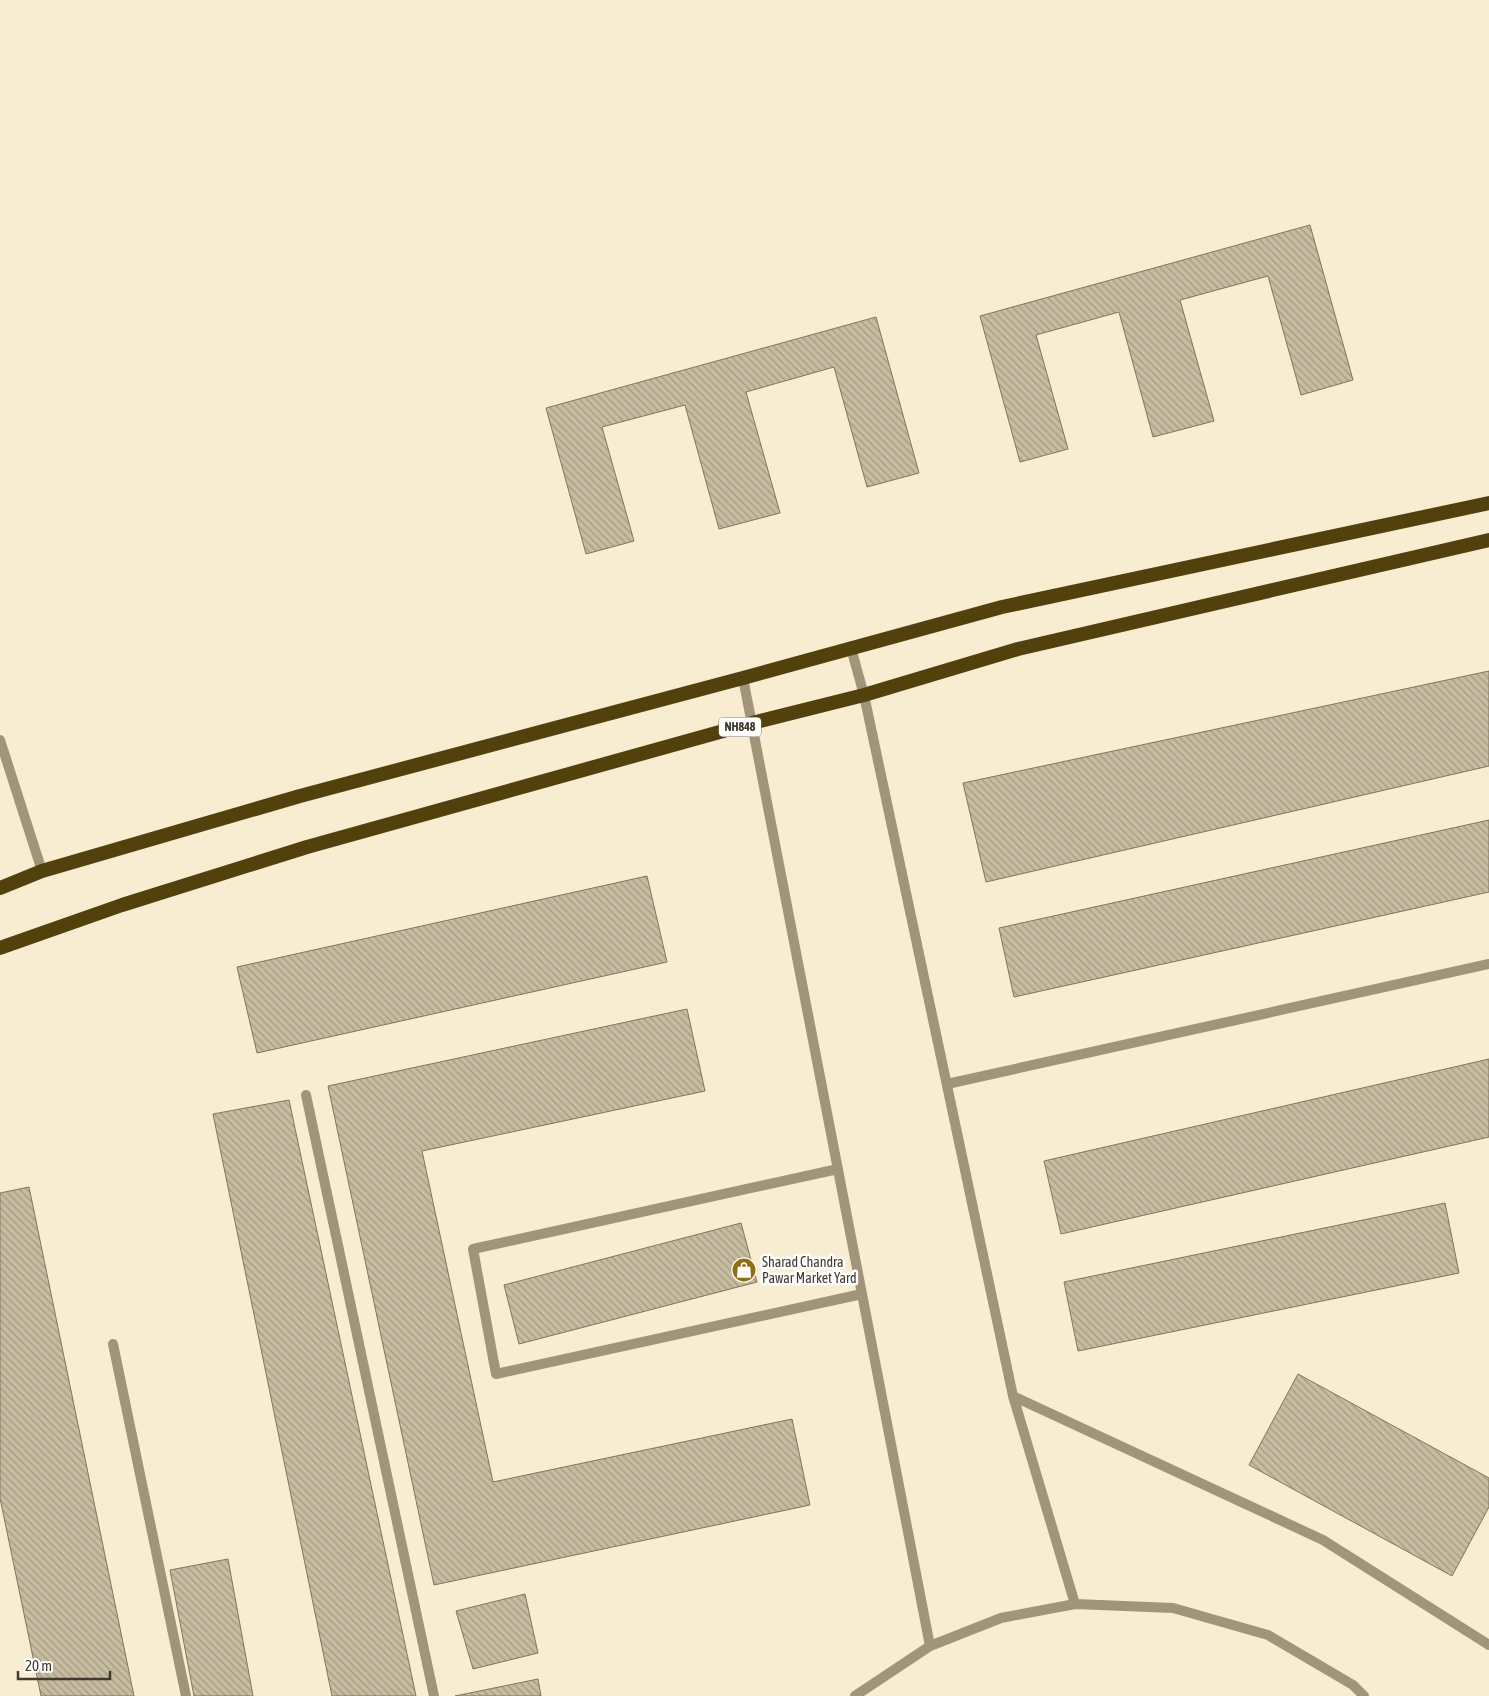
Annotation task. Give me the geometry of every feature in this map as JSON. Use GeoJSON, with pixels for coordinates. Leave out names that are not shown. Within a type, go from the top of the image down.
{"type":"FeatureCollection","features":[{"type":"Feature","properties":{"kind":"highway"},"geometry":{"type":"LineString","coordinates":[[0,888],[42,871],[300,796],[1002,607],[1489,502]]}},
{"type":"Feature","properties":{"kind":"highway","name":"NH848"},"geometry":{"type":"LineString","coordinates":[[0,948],[307,846],[752,723],[864,695],[1018,649],[1489,540]]}},
{"type":"Feature","properties":{"kind":"street"},"geometry":{"type":"LineString","coordinates":[[851,648],[864,695],[1013,1396],[1075,1604]]}},
{"type":"Feature","properties":{"kind":"street"},"geometry":{"type":"LineString","coordinates":[[743,678],[930,1646]]}},
{"type":"Feature","properties":{"kind":"street"},"geometry":{"type":"LineString","coordinates":[[0,740],[42,871]]}},
{"type":"Feature","properties":{"kind":"street"},"geometry":{"type":"LineString","coordinates":[[947,1084],[1489,964]]}},
{"type":"Feature","properties":{"kind":"street"},"geometry":{"type":"LineString","coordinates":[[306,1095],[434,1696]]}},
{"type":"Feature","properties":{"kind":"street"},"geometry":{"type":"LineString","coordinates":[[838,1169],[473,1249],[496,1374],[862,1294]]}},
{"type":"Feature","properties":{"kind":"street"},"geometry":{"type":"LineString","coordinates":[[113,1344],[186,1696]]}},
{"type":"Feature","properties":{"kind":"street"},"geometry":{"type":"LineString","coordinates":[[1013,1396],[1322,1540],[1489,1645]]}},
{"type":"Feature","properties":{"kind":"street"},"geometry":{"type":"LineString","coordinates":[[855,1696],[930,1646],[1000,1618],[1075,1604],[1173,1608],[1268,1635],[1353,1685],[1364,1696]]}},
{"type":"Feature","properties":{"kind":"building"},"geometry":{"type":"Polygon","coordinates":[[[1310,225],[1353,380],[1301,395],[1268,276],[1180,300],[1214,421],[1153,437],[1119,312],[1036,335],[1068,449],[1020,462],[980,316],[1310,225]]]}},
{"type":"Feature","properties":{"kind":"building"},"geometry":{"type":"Polygon","coordinates":[[[876,317],[919,473],[867,487],[834,367],[746,392],[780,513],[719,529],[685,405],[602,427],[634,541],[586,554],[546,408],[876,317]]]}},
{"type":"Feature","properties":{"kind":"building"},"geometry":{"type":"Polygon","coordinates":[[[1489,671],[1489,766],[986,882],[963,783],[1489,671]]]}},
{"type":"Feature","properties":{"kind":"building"},"geometry":{"type":"Polygon","coordinates":[[[1489,820],[1489,892],[1014,997],[999,928],[1489,820]]]}},
{"type":"Feature","properties":{"kind":"building"},"geometry":{"type":"Polygon","coordinates":[[[647,876],[667,962],[257,1053],[237,967],[647,876]]]}},
{"type":"Feature","properties":{"kind":"building"},"geometry":{"type":"Polygon","coordinates":[[[687,1009],[705,1091],[422,1151],[493,1482],[792,1419],[810,1505],[434,1585],[328,1086],[687,1009]]]}},
{"type":"Feature","properties":{"kind":"building"},"geometry":{"type":"Polygon","coordinates":[[[1489,1059],[1489,1137],[1061,1234],[1044,1161],[1489,1059]]]}},
{"type":"Feature","properties":{"kind":"building"},"geometry":{"type":"Polygon","coordinates":[[[289,1100],[416,1696],[332,1696],[213,1114],[289,1100]]]}},
{"type":"Feature","properties":{"kind":"building"},"geometry":{"type":"Polygon","coordinates":[[[29,1187],[134,1696],[41,1696],[0,1498],[0,1193],[29,1187]]]}},
{"type":"Feature","properties":{"kind":"building"},"geometry":{"type":"Polygon","coordinates":[[[1445,1203],[1459,1273],[1078,1351],[1064,1282],[1445,1203]]]}},
{"type":"Feature","properties":{"kind":"building"},"geometry":{"type":"Polygon","coordinates":[[[741,1223],[757,1282],[519,1344],[504,1285],[741,1223]]]}},
{"type":"Feature","properties":{"kind":"building"},"geometry":{"type":"Polygon","coordinates":[[[1298,1374],[1489,1478],[1489,1507],[1452,1576],[1249,1465],[1298,1374]]]}},
{"type":"Feature","properties":{"kind":"building"},"geometry":{"type":"Polygon","coordinates":[[[228,1559],[253,1696],[194,1696],[170,1570],[228,1559]]]}},
{"type":"Feature","properties":{"kind":"building"},"geometry":{"type":"Polygon","coordinates":[[[525,1594],[538,1653],[473,1669],[456,1611],[525,1594]]]}},
{"type":"Feature","properties":{"kind":"building"},"geometry":{"type":"Polygon","coordinates":[[[538,1679],[541,1696],[455,1696],[538,1679]]]}},
{"type":"Feature","properties":{"kind":"place","name":"Sharad Chandra Pawar Market Yard"},"geometry":{"type":"Point","coordinates":[744,1270]}}]}
